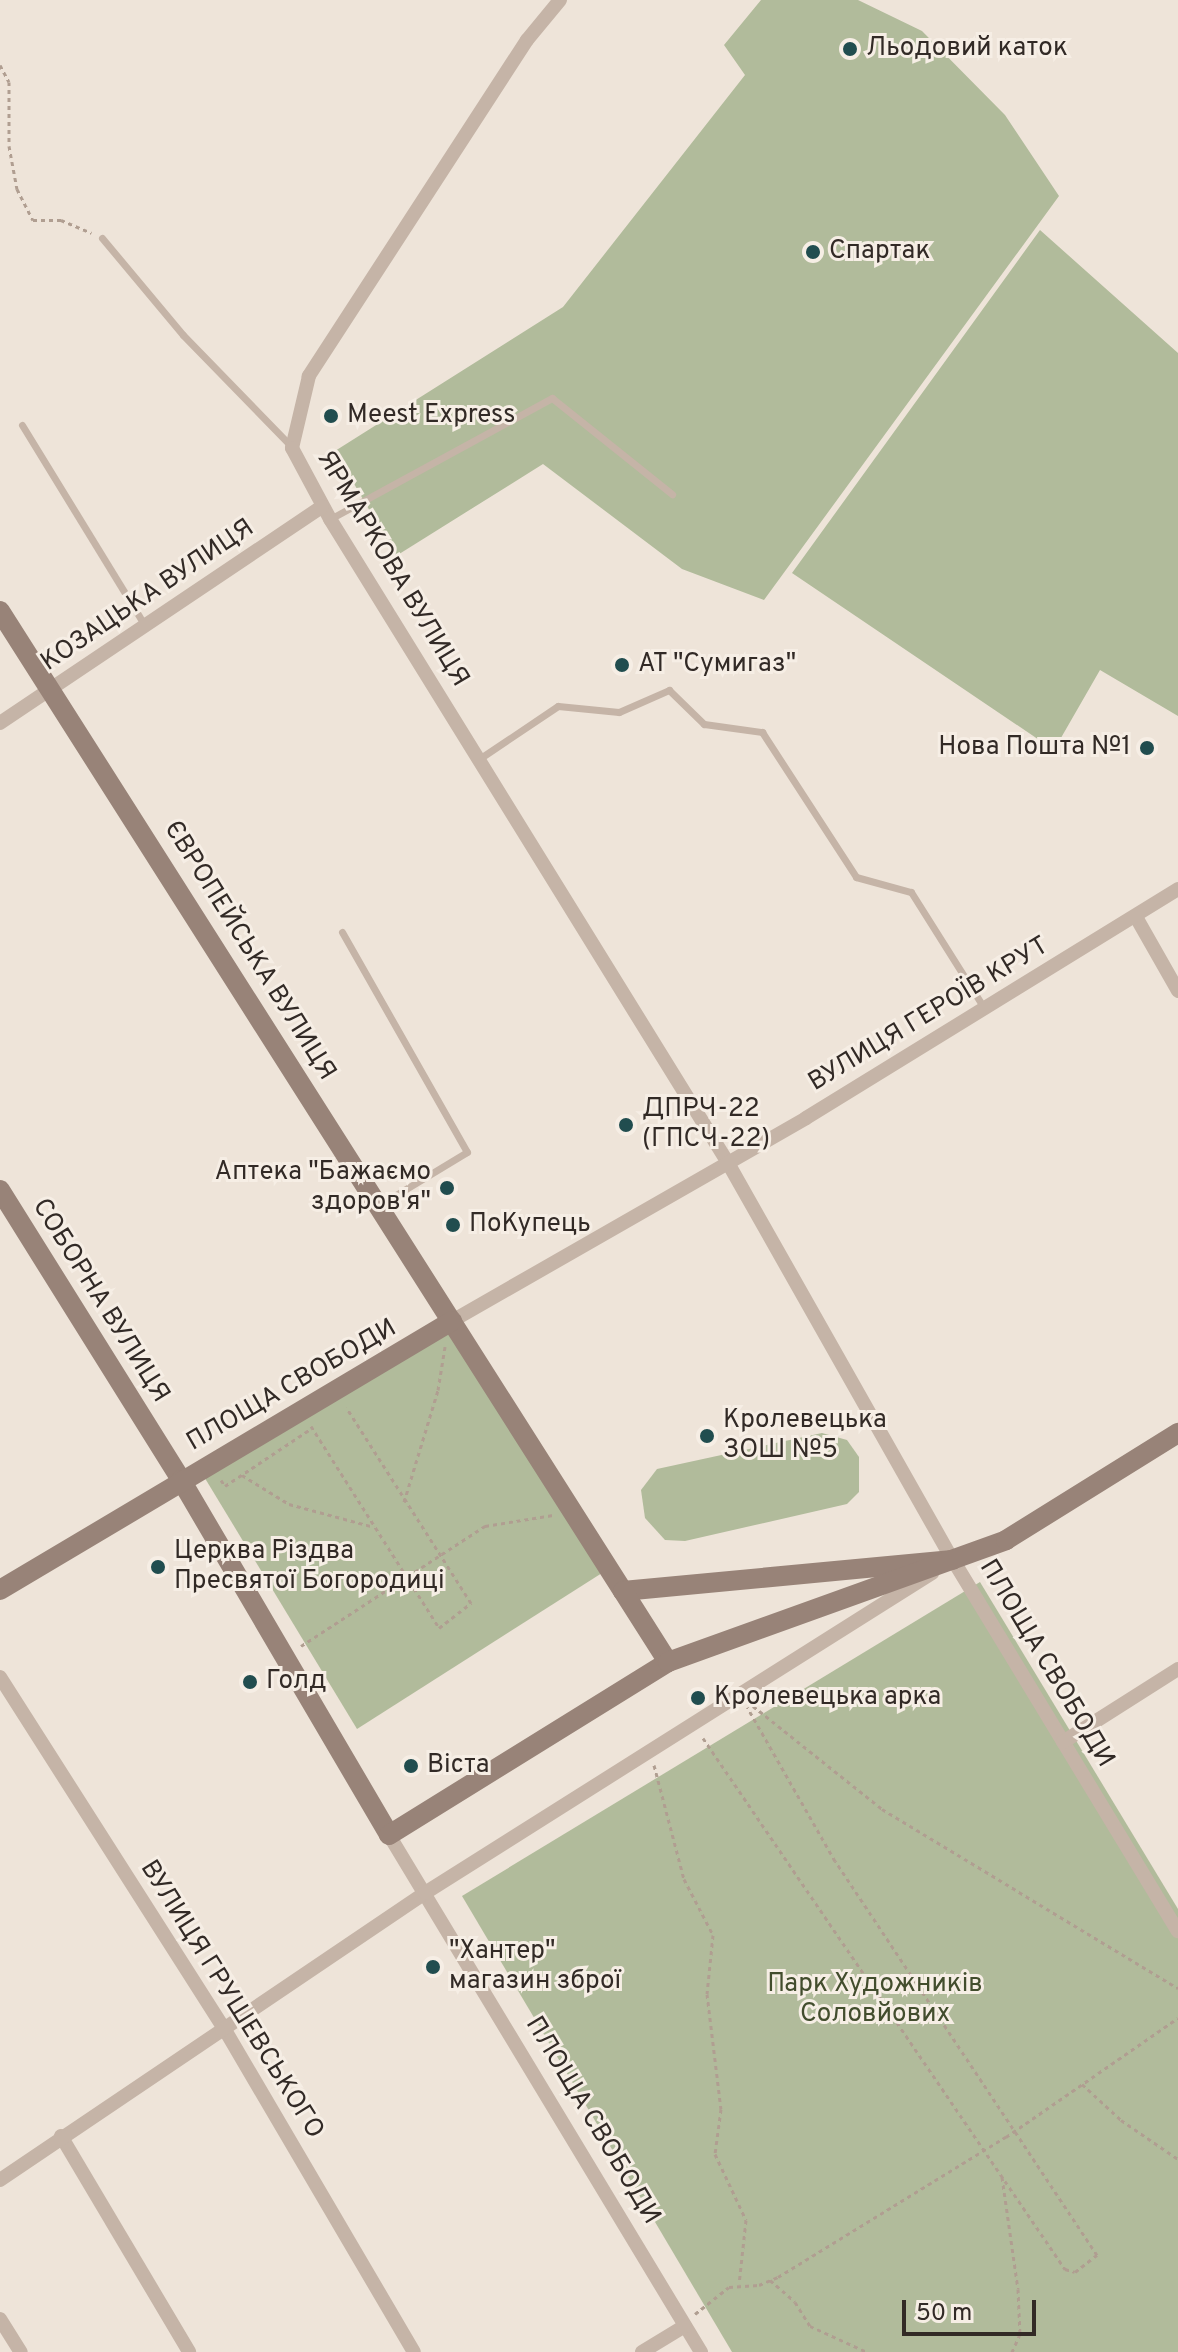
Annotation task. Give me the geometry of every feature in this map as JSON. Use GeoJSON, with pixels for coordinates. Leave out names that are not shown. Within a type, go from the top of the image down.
{"type":"FeatureCollection","features":[{"type":"Feature","properties":{"kind":"street","name":"ЯРМАРКОВА ВУЛИЦЯ"},"geometry":{"type":"LineString","coordinates":[[560,0],[527,40],[309,376],[292,448],[326,513],[728,1163],[953,1560]]}},
{"type":"Feature","properties":{"kind":"street","name":"КОЗАЦЬКА ВУЛИЦЯ"},"geometry":{"type":"LineString","coordinates":[[0,723],[326,513]]}},
{"type":"Feature","properties":{"kind":"street","name":"ЄВРОПЕЙСЬКА ВУЛИЦЯ"},"geometry":{"type":"LineString","coordinates":[[0,611],[623,1591]]}},
{"type":"Feature","properties":{"kind":"street","name":"ВУЛИЦЯ ГЕРОЇВ КРУТ"},"geometry":{"type":"LineString","coordinates":[[452,1321],[728,1163],[1178,889]]}},
{"type":"Feature","properties":{"kind":"street"},"geometry":{"type":"LineString","coordinates":[[1136,917],[1178,991]]}},
{"type":"Feature","properties":{"kind":"street","name":"СОБОРНА ВУЛИЦЯ"},"geometry":{"type":"LineString","coordinates":[[1,1194],[181,1480]]}},
{"type":"Feature","properties":{"kind":"street","name":"ПЛОЩА СВОБОДИ"},"geometry":{"type":"LineString","coordinates":[[452,1321],[335,1390],[307,1419],[181,1480],[389,1835],[701,2352]]}},
{"type":"Feature","properties":{"kind":"street"},"geometry":{"type":"LineString","coordinates":[[0,2180],[425,1893],[692,1722],[741,1697],[953,1560],[1006,1540],[1178,1433]]}},
{"type":"Feature","properties":{"kind":"street"},"geometry":{"type":"LineString","coordinates":[[0,1590],[181,1480]]}},
{"type":"Feature","properties":{"kind":"street"},"geometry":{"type":"LineString","coordinates":[[668,1662],[623,1591],[953,1560]]}},
{"type":"Feature","properties":{"kind":"street","name":"ПЛОЩА СВОБОДИ"},"geometry":{"type":"LineString","coordinates":[[389,1835],[668,1662],[953,1560],[1178,1931]]}},
{"type":"Feature","properties":{"kind":"street"},"geometry":{"type":"LineString","coordinates":[[1063,1742],[1178,1669]]}},
{"type":"Feature","properties":{"kind":"street","name":"ВУЛИЦЯ ГРУШЕВСЬКОГО"},"geometry":{"type":"LineString","coordinates":[[0,1677],[225,2030],[407,2350]]}},
{"type":"Feature","properties":{"kind":"street"},"geometry":{"type":"LineString","coordinates":[[61,2136],[189,2352]]}},
{"type":"Feature","properties":{"kind":"street"},"geometry":{"type":"LineString","coordinates":[[0,2319],[21,2352]]}},
{"type":"Feature","properties":{"kind":"street"},"geometry":{"type":"LineString","coordinates":[[642,2352],[685,2326]]}},
{"type":"Feature","properties":{"kind":"lane"},"geometry":{"type":"LineString","coordinates":[[102,238],[183,335],[292,448]]}},
{"type":"Feature","properties":{"kind":"lane"},"geometry":{"type":"LineString","coordinates":[[326,513],[552,398],[672,494]]}},
{"type":"Feature","properties":{"kind":"lane"},"geometry":{"type":"LineString","coordinates":[[22,425],[147,629]]}},
{"type":"Feature","properties":{"kind":"lane"},"geometry":{"type":"LineString","coordinates":[[479,759],[558,706],[619,712],[669,690],[704,724],[762,732],[856,877],[911,892],[984,1009]]}},
{"type":"Feature","properties":{"kind":"lane"},"geometry":{"type":"LineString","coordinates":[[342,932],[467,1152],[379,1205]]}},
{"type":"Feature","properties":{"kind":"path"},"geometry":{"type":"LineString","coordinates":[[0,65],[9,82],[9,146],[17,189],[33,220],[61,220],[102,238]]}},
{"type":"Feature","properties":{"kind":"path"},"geometry":{"type":"LineString","coordinates":[[404,1502],[438,1390],[452,1321]]}},
{"type":"Feature","properties":{"kind":"path"},"geometry":{"type":"LineString","coordinates":[[209,1464],[225,1486],[307,1419],[439,1628],[471,1603],[437,1555],[335,1390]]}},
{"type":"Feature","properties":{"kind":"path"},"geometry":{"type":"LineString","coordinates":[[242,1475],[289,1504],[375,1527]]}},
{"type":"Feature","properties":{"kind":"path"},"geometry":{"type":"LineString","coordinates":[[285,1657],[405,1574],[485,1526],[572,1511]]}},
{"type":"Feature","properties":{"kind":"path"},"geometry":{"type":"LineString","coordinates":[[741,1697],[882,1809],[1062,1913],[1178,1988]]}},
{"type":"Feature","properties":{"kind":"path"},"geometry":{"type":"LineString","coordinates":[[692,1722],[1065,2269],[1075,2272],[1097,2255],[835,1861],[741,1697]]}},
{"type":"Feature","properties":{"kind":"path"},"geometry":{"type":"LineString","coordinates":[[650,1750],[684,1879],[713,1935],[707,1994],[721,2109],[715,2154],[746,2220],[739,2284]]}},
{"type":"Feature","properties":{"kind":"path"},"geometry":{"type":"LineString","coordinates":[[685,2326],[708,2299],[739,2284],[770,2280],[984,2151],[1178,2018]]}},
{"type":"Feature","properties":{"kind":"path"},"geometry":{"type":"LineString","coordinates":[[1082,2084],[1121,2120],[1164,2144],[1178,2159]]}},
{"type":"Feature","properties":{"kind":"path"},"geometry":{"type":"LineString","coordinates":[[1002,2177],[1018,2289],[1020,2334],[1012,2352]]}},
{"type":"Feature","properties":{"kind":"path"},"geometry":{"type":"LineString","coordinates":[[770,2280],[795,2302],[810,2326],[867,2352]]}},
{"type":"Feature","properties":{"kind":"green space","name":"Спартак"},"geometry":{"type":"Polygon","coordinates":[[[761,0],[858,0],[922,31],[1005,115],[1059,196],[764,600],[682,569],[543,464],[396,556],[335,451],[563,307],[745,75],[724,45],[761,0]]]}},
{"type":"Feature","properties":{"kind":"green space"},"geometry":{"type":"Polygon","coordinates":[[[1040,230],[1178,353],[1178,716],[1100,670],[1054,750],[792,573],[1040,230]]]}},
{"type":"Feature","properties":{"kind":"green space"},"geometry":{"type":"Polygon","coordinates":[[[449,1329],[602,1573],[357,1729],[203,1475],[449,1329]]]}},
{"type":"Feature","properties":{"kind":"green space"},"geometry":{"type":"Polygon","coordinates":[[[822,1433],[847,1440],[859,1457],[859,1492],[847,1504],[685,1541],[665,1540],[645,1518],[641,1490],[657,1469],[822,1433]]]}},
{"type":"Feature","properties":{"kind":"green space","name":"Парк Художників Соловйових"},"geometry":{"type":"Polygon","coordinates":[[[980,1582],[1178,1909],[1178,2352],[732,2352],[462,1896],[980,1582]]]}},
{"type":"Feature","properties":{"kind":"place","name":"Льодовий каток"},"geometry":{"type":"Point","coordinates":[850,49]}},
{"type":"Feature","properties":{"kind":"place","name":"Спартак"},"geometry":{"type":"Point","coordinates":[813,252]}},
{"type":"Feature","properties":{"kind":"place","name":"Meest Express"},"geometry":{"type":"Point","coordinates":[331,416]}},
{"type":"Feature","properties":{"kind":"place","name":"АТ \"Сумигаз\""},"geometry":{"type":"Point","coordinates":[622,665]}},
{"type":"Feature","properties":{"kind":"place","name":"Нова Пошта №1"},"geometry":{"type":"Point","coordinates":[1147,748]}},
{"type":"Feature","properties":{"kind":"place","name":"ДПРЧ-22 (ГПСЧ-22)"},"geometry":{"type":"Point","coordinates":[626,1125]}},
{"type":"Feature","properties":{"kind":"place","name":"Аптека \"Бажаємо здоров'я\""},"geometry":{"type":"Point","coordinates":[447,1188]}},
{"type":"Feature","properties":{"kind":"place","name":"ПоКупець"},"geometry":{"type":"Point","coordinates":[453,1225]}},
{"type":"Feature","properties":{"kind":"place","name":"Кролевецька ЗОШ №5"},"geometry":{"type":"Point","coordinates":[707,1436]}},
{"type":"Feature","properties":{"kind":"place","name":"Церква Різдва Пресвятої Богородиці"},"geometry":{"type":"Point","coordinates":[158,1567]}},
{"type":"Feature","properties":{"kind":"place","name":"Голд"},"geometry":{"type":"Point","coordinates":[250,1682]}},
{"type":"Feature","properties":{"kind":"place","name":"Кролевецька арка"},"geometry":{"type":"Point","coordinates":[698,1698]}},
{"type":"Feature","properties":{"kind":"place","name":"Віста"},"geometry":{"type":"Point","coordinates":[411,1766]}},
{"type":"Feature","properties":{"kind":"place","name":"\"Хантер\" магазин зброї"},"geometry":{"type":"Point","coordinates":[433,1967]}}]}
